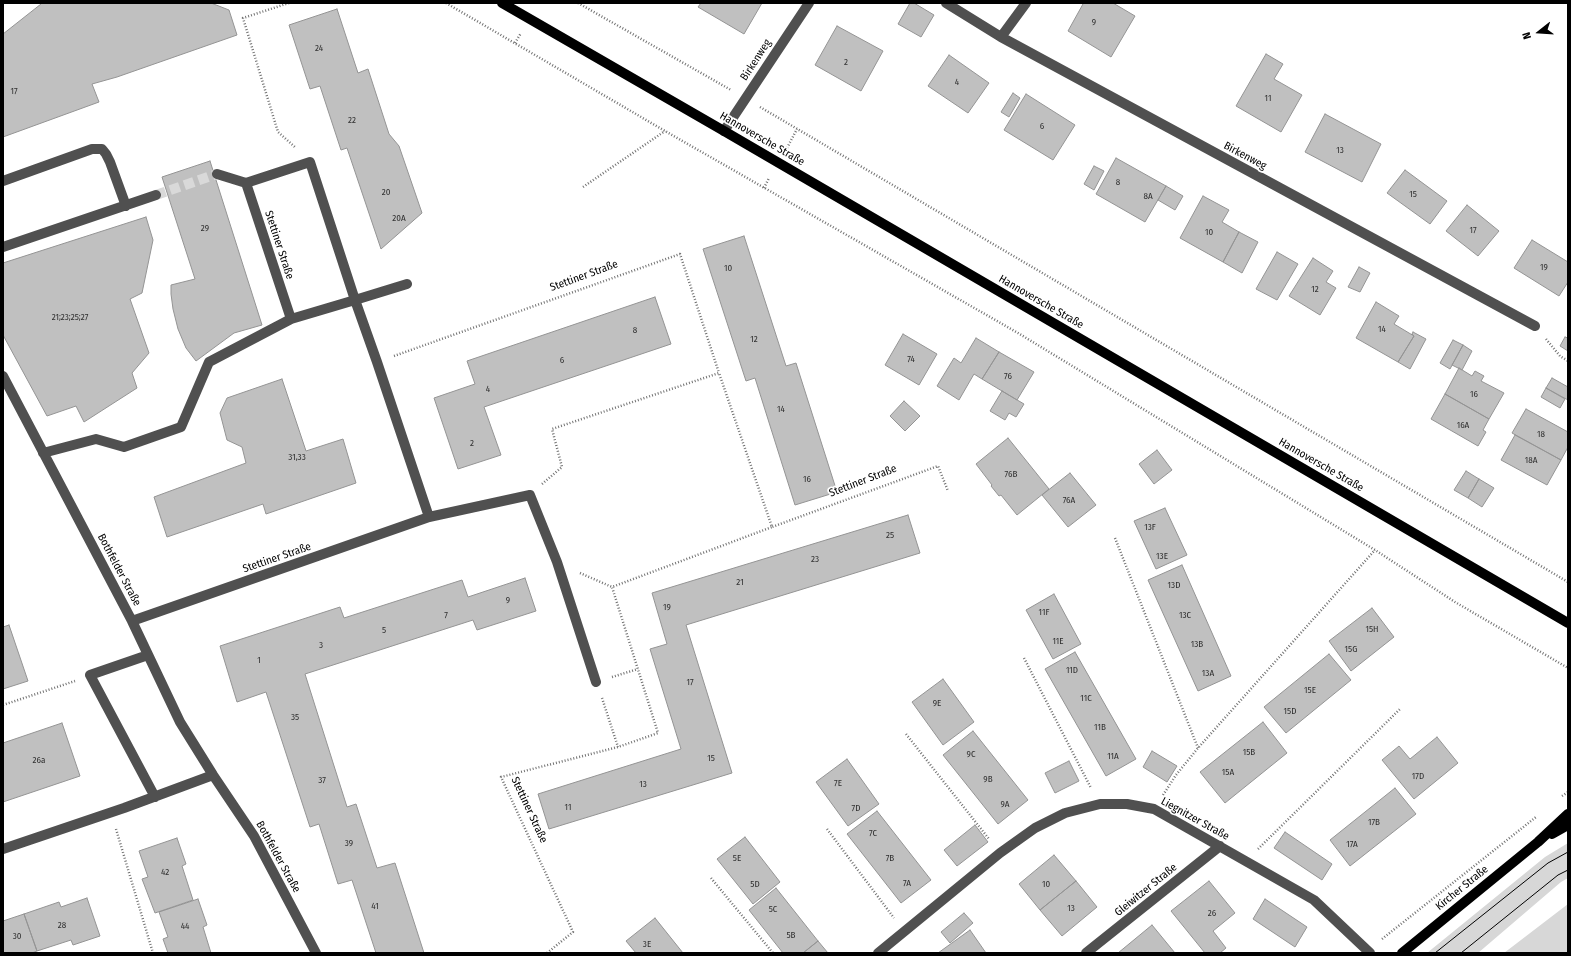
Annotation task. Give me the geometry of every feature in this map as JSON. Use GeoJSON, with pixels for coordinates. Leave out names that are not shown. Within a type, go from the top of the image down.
{"type":"FeatureCollection","features":[{"type":"Feature","properties":{"kind":"main road","name":"Hannoversche Straße"},"geometry":{"type":"LineString","coordinates":[[502,3],[1568,623]]}},
{"type":"Feature","properties":{"kind":"main road","name":"Kircher Straße"},"geometry":{"type":"LineString","coordinates":[[1402,953],[1538,842],[1568,814]]}},
{"type":"Feature","properties":{"kind":"main road","name":"Kircher Straße"},"geometry":{"type":"LineString","coordinates":[[1538,842],[1568,825]]}},
{"type":"Feature","properties":{"kind":"street","name":"Birkenweg"},"geometry":{"type":"LineString","coordinates":[[724,131],[809,3]]}},
{"type":"Feature","properties":{"kind":"street","name":"Birkenweg"},"geometry":{"type":"LineString","coordinates":[[946,3],[1001,37],[1535,326]]}},
{"type":"Feature","properties":{"kind":"street"},"geometry":{"type":"LineString","coordinates":[[1001,37],[1026,3]]}},
{"type":"Feature","properties":{"kind":"street"},"geometry":{"type":"LineString","coordinates":[[3,181],[92,149],[102,149],[110,162],[126,206]]}},
{"type":"Feature","properties":{"kind":"street"},"geometry":{"type":"LineString","coordinates":[[217,174],[246,183],[310,162],[429,517]]}},
{"type":"Feature","properties":{"kind":"street","name":"Stettiner Straße"},"geometry":{"type":"LineString","coordinates":[[246,183],[290,320]]}},
{"type":"Feature","properties":{"kind":"street"},"geometry":{"type":"LineString","coordinates":[[3,247],[156,195]]}},
{"type":"Feature","properties":{"kind":"street"},"geometry":{"type":"LineString","coordinates":[[43,453],[96,439],[124,448],[181,428],[209,362],[290,320],[407,284]]}},
{"type":"Feature","properties":{"kind":"street","name":"Bothfelder Straße"},"geometry":{"type":"LineString","coordinates":[[3,376],[132,621],[180,722],[213,776],[254,836],[316,953]]}},
{"type":"Feature","properties":{"kind":"street"},"geometry":{"type":"LineString","coordinates":[[530,495],[557,562],[596,682]]}},
{"type":"Feature","properties":{"kind":"street","name":"Stettiner Straße"},"geometry":{"type":"LineString","coordinates":[[132,621],[429,517],[530,495]]}},
{"type":"Feature","properties":{"kind":"street"},"geometry":{"type":"LineString","coordinates":[[148,655],[90,675],[155,797]]}},
{"type":"Feature","properties":{"kind":"street"},"geometry":{"type":"LineString","coordinates":[[3,849],[213,776]]}},
{"type":"Feature","properties":{"kind":"street","name":"Liegnitzer Straße"},"geometry":{"type":"LineString","coordinates":[[878,953],[1000,853],[1035,828],[1065,813],[1100,804],[1127,804],[1154,809],[1314,900],[1369,952]]}},
{"type":"Feature","properties":{"kind":"street","name":"Gleiwitzer Straße"},"geometry":{"type":"LineString","coordinates":[[1086,953],[1220,846]]}},
{"type":"Feature","properties":{"kind":"path"},"geometry":{"type":"LineString","coordinates":[[289,3],[243,18],[278,132],[310,162]]}},
{"type":"Feature","properties":{"kind":"path"},"geometry":{"type":"LineString","coordinates":[[446,3],[665,131],[1018,333],[1375,550],[1455,602],[1568,668]]}},
{"type":"Feature","properties":{"kind":"path"},"geometry":{"type":"LineString","coordinates":[[578,3],[746,98],[1568,582]]}},
{"type":"Feature","properties":{"kind":"path"},"geometry":{"type":"LineString","coordinates":[[583,187],[665,131]]}},
{"type":"Feature","properties":{"kind":"path","name":"Stettiner Straße"},"geometry":{"type":"LineString","coordinates":[[378,362],[680,254],[772,528]]}},
{"type":"Feature","properties":{"kind":"path"},"geometry":{"type":"LineString","coordinates":[[1535,326],[1560,356],[1568,361]]}},
{"type":"Feature","properties":{"kind":"path"},"geometry":{"type":"LineString","coordinates":[[530,495],[562,467],[552,429],[719,373]]}},
{"type":"Feature","properties":{"kind":"path","name":"Stettiner Straße"},"geometry":{"type":"LineString","coordinates":[[547,953],[573,932],[501,777],[618,747],[658,734],[612,587],[938,466],[948,490]]}},
{"type":"Feature","properties":{"kind":"path"},"geometry":{"type":"LineString","coordinates":[[1115,538],[1198,748]]}},
{"type":"Feature","properties":{"kind":"path"},"geometry":{"type":"LineString","coordinates":[[1154,809],[1176,775],[1198,748],[1375,550]]}},
{"type":"Feature","properties":{"kind":"path"},"geometry":{"type":"LineString","coordinates":[[557,562],[612,587]]}},
{"type":"Feature","properties":{"kind":"path"},"geometry":{"type":"LineString","coordinates":[[1024,658],[1100,804]]}},
{"type":"Feature","properties":{"kind":"path"},"geometry":{"type":"LineString","coordinates":[[618,747],[596,682],[638,669]]}},
{"type":"Feature","properties":{"kind":"path"},"geometry":{"type":"LineString","coordinates":[[3,706],[90,675]]}},
{"type":"Feature","properties":{"kind":"path"},"geometry":{"type":"LineString","coordinates":[[1246,861],[1400,709]]}},
{"type":"Feature","properties":{"kind":"path"},"geometry":{"type":"LineString","coordinates":[[906,734],[1000,853]]}},
{"type":"Feature","properties":{"kind":"path"},"geometry":{"type":"LineString","coordinates":[[1562,797],[1568,792]]}},
{"type":"Feature","properties":{"kind":"path"},"geometry":{"type":"LineString","coordinates":[[111,812],[153,953]]}},
{"type":"Feature","properties":{"kind":"path"},"geometry":{"type":"LineString","coordinates":[[1369,952],[1537,816]]}},
{"type":"Feature","properties":{"kind":"path"},"geometry":{"type":"LineString","coordinates":[[827,829],[904,932]]}},
{"type":"Feature","properties":{"kind":"path"},"geometry":{"type":"LineString","coordinates":[[711,878],[773,953]]}},
{"type":"Feature","properties":{"kind":"shaded area"},"geometry":{"type":"Polygon","coordinates":[[[1568,843],[1568,878],[1561,882],[1478,953],[1427,953],[1545,857],[1568,843]]]}},
{"type":"Feature","properties":{"kind":"shaded area"},"geometry":{"type":"Polygon","coordinates":[[[1568,904],[1568,953],[1504,953],[1568,904]]]}},
{"type":"Feature","properties":{"kind":"building"},"geometry":{"type":"Polygon","coordinates":[[[40,3],[211,3],[229,10],[237,35],[117,77],[92,84],[99,102],[3,137],[3,34],[41,4],[40,3]]]}},
{"type":"Feature","properties":{"kind":"building"},"geometry":{"type":"Polygon","coordinates":[[[701,3],[762,3],[744,34],[698,7],[701,3]]]}},
{"type":"Feature","properties":{"kind":"building"},"geometry":{"type":"Polygon","coordinates":[[[910,3],[914,3],[934,15],[921,37],[898,24],[910,3]]]}},
{"type":"Feature","properties":{"kind":"building"},"geometry":{"type":"Polygon","coordinates":[[[1081,3],[1113,3],[1135,16],[1111,57],[1068,31],[1083,4],[1081,3]]]}},
{"type":"Feature","properties":{"kind":"building"},"geometry":{"type":"Polygon","coordinates":[[[337,9],[358,73],[368,69],[389,134],[399,146],[422,213],[381,249],[347,148],[341,150],[320,86],[310,89],[289,25],[337,9]]]}},
{"type":"Feature","properties":{"kind":"building"},"geometry":{"type":"Polygon","coordinates":[[[837,26],[883,51],[861,91],[815,65],[837,26]]]}},
{"type":"Feature","properties":{"kind":"building"},"geometry":{"type":"Polygon","coordinates":[[[1266,54],[1283,64],[1274,79],[1302,95],[1281,132],[1236,106],[1266,54]]]}},
{"type":"Feature","properties":{"kind":"building"},"geometry":{"type":"Polygon","coordinates":[[[949,55],[989,83],[968,113],[928,86],[949,55]]]}},
{"type":"Feature","properties":{"kind":"building"},"geometry":{"type":"Polygon","coordinates":[[[1013,93],[1020,98],[1009,117],[1001,112],[1013,93]]]}},
{"type":"Feature","properties":{"kind":"building"},"geometry":{"type":"Polygon","coordinates":[[[1026,94],[1075,125],[1053,160],[1004,130],[1026,94]]]}},
{"type":"Feature","properties":{"kind":"building"},"geometry":{"type":"Polygon","coordinates":[[[1325,114],[1381,144],[1362,182],[1305,152],[1325,114]]]}},
{"type":"Feature","properties":{"kind":"building"},"geometry":{"type":"Polygon","coordinates":[[[1116,158],[1166,186],[1145,222],[1096,194],[1116,158]]]}},
{"type":"Feature","properties":{"kind":"building"},"geometry":{"type":"Polygon","coordinates":[[[210,161],[262,325],[234,333],[196,361],[186,348],[178,329],[171,294],[171,285],[195,279],[162,177],[210,161]]]}},
{"type":"Feature","properties":{"kind":"building"},"geometry":{"type":"Polygon","coordinates":[[[1094,166],[1104,171],[1094,190],[1084,184],[1094,166]]]}},
{"type":"Feature","properties":{"kind":"building"},"geometry":{"type":"Polygon","coordinates":[[[1405,170],[1447,201],[1430,224],[1387,193],[1405,170]]]}},
{"type":"Feature","properties":{"kind":"building"},"geometry":{"type":"Polygon","coordinates":[[[1166,186],[1183,196],[1175,210],[1158,200],[1166,186]]]}},
{"type":"Feature","properties":{"kind":"building"},"geometry":{"type":"Polygon","coordinates":[[[1203,196],[1229,210],[1222,222],[1239,232],[1223,262],[1180,238],[1203,196]]]}},
{"type":"Feature","properties":{"kind":"building"},"geometry":{"type":"Polygon","coordinates":[[[1467,205],[1499,231],[1478,256],[1446,231],[1467,205]]]}},
{"type":"Feature","properties":{"kind":"building"},"geometry":{"type":"Polygon","coordinates":[[[146,217],[153,240],[142,293],[130,299],[149,353],[132,373],[137,388],[84,422],[76,406],[47,416],[3,335],[3,263],[146,217]]]}},
{"type":"Feature","properties":{"kind":"building"},"geometry":{"type":"Polygon","coordinates":[[[1239,232],[1258,242],[1242,273],[1223,262],[1239,232]]]}},
{"type":"Feature","properties":{"kind":"building"},"geometry":{"type":"Polygon","coordinates":[[[744,236],[786,366],[796,363],[837,492],[795,505],[755,378],[746,381],[703,249],[744,236]]]}},
{"type":"Feature","properties":{"kind":"building"},"geometry":{"type":"Polygon","coordinates":[[[1532,240],[1568,262],[1568,282],[1559,296],[1514,268],[1532,240]]]}},
{"type":"Feature","properties":{"kind":"building"},"geometry":{"type":"Polygon","coordinates":[[[1277,252],[1298,264],[1277,300],[1256,289],[1277,252]]]}},
{"type":"Feature","properties":{"kind":"building"},"geometry":{"type":"Polygon","coordinates":[[[1313,258],[1333,271],[1326,282],[1336,288],[1320,315],[1289,296],[1313,258]]]}},
{"type":"Feature","properties":{"kind":"building"},"geometry":{"type":"Polygon","coordinates":[[[1359,267],[1370,273],[1360,292],[1348,287],[1359,267]]]}},
{"type":"Feature","properties":{"kind":"building"},"geometry":{"type":"Polygon","coordinates":[[[655,297],[671,344],[484,407],[501,455],[458,469],[434,398],[475,384],[467,361],[655,297]]]}},
{"type":"Feature","properties":{"kind":"building"},"geometry":{"type":"Polygon","coordinates":[[[1376,302],[1399,316],[1394,324],[1414,336],[1398,362],[1356,338],[1376,302]]]}},
{"type":"Feature","properties":{"kind":"building"},"geometry":{"type":"Polygon","coordinates":[[[1413,332],[1426,339],[1410,369],[1398,362],[1414,336],[1412,334],[1413,332]]]}},
{"type":"Feature","properties":{"kind":"building"},"geometry":{"type":"Polygon","coordinates":[[[903,334],[937,354],[919,385],[885,365],[903,334]]]}},
{"type":"Feature","properties":{"kind":"building"},"geometry":{"type":"Polygon","coordinates":[[[1565,337],[1568,338],[1568,351],[1560,346],[1565,337]]]}},
{"type":"Feature","properties":{"kind":"building"},"geometry":{"type":"Polygon","coordinates":[[[976,338],[999,352],[982,379],[974,374],[959,400],[937,386],[954,358],[961,363],[976,338]]]}},
{"type":"Feature","properties":{"kind":"building"},"geometry":{"type":"Polygon","coordinates":[[[1453,340],[1463,345],[1450,369],[1440,363],[1453,340]]]}},
{"type":"Feature","properties":{"kind":"building"},"geometry":{"type":"Polygon","coordinates":[[[1463,345],[1472,351],[1462,370],[1452,365],[1463,345]]]}},
{"type":"Feature","properties":{"kind":"building"},"geometry":{"type":"Polygon","coordinates":[[[999,352],[1034,372],[1017,400],[982,379],[999,352]]]}},
{"type":"Feature","properties":{"kind":"building"},"geometry":{"type":"Polygon","coordinates":[[[1459,368],[1472,376],[1475,371],[1484,376],[1481,381],[1504,393],[1489,419],[1445,394],[1459,368]]]}},
{"type":"Feature","properties":{"kind":"building"},"geometry":{"type":"Polygon","coordinates":[[[1552,378],[1568,387],[1568,400],[1546,388],[1552,378]]]}},
{"type":"Feature","properties":{"kind":"building"},"geometry":{"type":"Polygon","coordinates":[[[282,379],[306,451],[343,439],[356,483],[266,514],[263,504],[167,537],[154,497],[246,463],[242,447],[227,440],[220,413],[227,398],[282,379]]]}},
{"type":"Feature","properties":{"kind":"building"},"geometry":{"type":"Polygon","coordinates":[[[1546,388],[1565,399],[1560,408],[1541,397],[1546,388]]]}},
{"type":"Feature","properties":{"kind":"building"},"geometry":{"type":"Polygon","coordinates":[[[1002,391],[1024,404],[1016,417],[1009,413],[1005,420],[990,411],[1002,391]]]}},
{"type":"Feature","properties":{"kind":"building"},"geometry":{"type":"Polygon","coordinates":[[[1445,394],[1489,419],[1483,430],[1486,432],[1478,446],[1431,419],[1445,394]]]}},
{"type":"Feature","properties":{"kind":"building"},"geometry":{"type":"Polygon","coordinates":[[[904,401],[920,416],[905,431],[890,416],[904,401]]]}},
{"type":"Feature","properties":{"kind":"building"},"geometry":{"type":"Polygon","coordinates":[[[1526,409],[1568,432],[1568,447],[1561,460],[1512,433],[1526,409]]]}},
{"type":"Feature","properties":{"kind":"building"},"geometry":{"type":"Polygon","coordinates":[[[1515,435],[1561,460],[1547,485],[1501,460],[1515,435]]]}},
{"type":"Feature","properties":{"kind":"building"},"geometry":{"type":"Polygon","coordinates":[[[1008,438],[1049,489],[1017,515],[1001,495],[999,496],[976,464],[1008,438]]]}},
{"type":"Feature","properties":{"kind":"building"},"geometry":{"type":"Polygon","coordinates":[[[1157,450],[1172,470],[1154,484],[1139,464],[1157,450]]]}},
{"type":"Feature","properties":{"kind":"building"},"geometry":{"type":"Polygon","coordinates":[[[1466,471],[1479,479],[1468,498],[1454,490],[1466,471]]]}},
{"type":"Feature","properties":{"kind":"building"},"geometry":{"type":"Polygon","coordinates":[[[1070,473],[1096,505],[1068,527],[1042,495],[1070,473]]]}},
{"type":"Feature","properties":{"kind":"building"},"geometry":{"type":"Polygon","coordinates":[[[1479,479],[1494,488],[1482,507],[1468,498],[1479,479]]]}},
{"type":"Feature","properties":{"kind":"building"},"geometry":{"type":"Polygon","coordinates":[[[1165,508],[1187,555],[1156,569],[1134,521],[1165,508]]]}},
{"type":"Feature","properties":{"kind":"building"},"geometry":{"type":"Polygon","coordinates":[[[908,515],[920,553],[686,625],[732,773],[549,829],[538,794],[681,749],[650,649],[667,644],[652,593],[908,515]]]}},
{"type":"Feature","properties":{"kind":"building"},"geometry":{"type":"Polygon","coordinates":[[[1182,565],[1231,676],[1198,691],[1148,580],[1182,565]]]}},
{"type":"Feature","properties":{"kind":"building"},"geometry":{"type":"Polygon","coordinates":[[[525,578],[536,611],[477,630],[473,620],[305,674],[347,807],[356,804],[377,868],[395,863],[424,953],[376,953],[352,880],[338,884],[319,824],[310,827],[266,692],[237,702],[220,646],[340,607],[344,618],[462,580],[468,597],[525,578]]]}},
{"type":"Feature","properties":{"kind":"building"},"geometry":{"type":"Polygon","coordinates":[[[1054,594],[1081,644],[1053,659],[1026,610],[1054,594]]]}},
{"type":"Feature","properties":{"kind":"building"},"geometry":{"type":"Polygon","coordinates":[[[1372,608],[1394,637],[1351,671],[1329,641],[1372,608]]]}},
{"type":"Feature","properties":{"kind":"building"},"geometry":{"type":"Polygon","coordinates":[[[9,625],[28,681],[3,689],[3,627],[9,625]]]}},
{"type":"Feature","properties":{"kind":"building"},"geometry":{"type":"Polygon","coordinates":[[[1075,652],[1136,759],[1106,776],[1045,669],[1075,652]]]}},
{"type":"Feature","properties":{"kind":"building"},"geometry":{"type":"Polygon","coordinates":[[[1329,654],[1351,680],[1286,733],[1264,707],[1329,654]]]}},
{"type":"Feature","properties":{"kind":"building"},"geometry":{"type":"Polygon","coordinates":[[[943,679],[974,722],[943,745],[912,702],[943,679]]]}},
{"type":"Feature","properties":{"kind":"building"},"geometry":{"type":"Polygon","coordinates":[[[1263,722],[1287,753],[1225,803],[1200,772],[1263,722]]]}},
{"type":"Feature","properties":{"kind":"building"},"geometry":{"type":"Polygon","coordinates":[[[62,723],[80,776],[3,802],[3,743],[62,723]]]}},
{"type":"Feature","properties":{"kind":"building"},"geometry":{"type":"Polygon","coordinates":[[[973,731],[1028,800],[998,824],[943,755],[973,731]]]}},
{"type":"Feature","properties":{"kind":"building"},"geometry":{"type":"Polygon","coordinates":[[[1437,737],[1458,763],[1414,799],[1382,760],[1399,746],[1410,759],[1437,737]]]}},
{"type":"Feature","properties":{"kind":"building"},"geometry":{"type":"Polygon","coordinates":[[[1152,751],[1177,766],[1167,782],[1143,767],[1152,751]]]}},
{"type":"Feature","properties":{"kind":"building"},"geometry":{"type":"Polygon","coordinates":[[[847,759],[879,804],[848,826],[816,782],[847,759]]]}},
{"type":"Feature","properties":{"kind":"building"},"geometry":{"type":"Polygon","coordinates":[[[1069,761],[1079,781],[1055,793],[1045,773],[1069,761]]]}},
{"type":"Feature","properties":{"kind":"building"},"geometry":{"type":"Polygon","coordinates":[[[1395,788],[1416,814],[1350,866],[1330,840],[1395,788]]]}},
{"type":"Feature","properties":{"kind":"building"},"geometry":{"type":"Polygon","coordinates":[[[877,811],[931,880],[901,903],[847,834],[877,811]]]}},
{"type":"Feature","properties":{"kind":"building"},"geometry":{"type":"Polygon","coordinates":[[[975,825],[988,842],[957,866],[944,850],[975,825]]]}},
{"type":"Feature","properties":{"kind":"building"},"geometry":{"type":"Polygon","coordinates":[[[1285,832],[1332,864],[1322,880],[1274,848],[1285,832]]]}},
{"type":"Feature","properties":{"kind":"building"},"geometry":{"type":"Polygon","coordinates":[[[745,837],[780,882],[753,904],[717,859],[745,837]]]}},
{"type":"Feature","properties":{"kind":"building"},"geometry":{"type":"Polygon","coordinates":[[[177,838],[186,864],[182,866],[193,900],[155,913],[142,879],[148,877],[139,851],[177,838]]]}},
{"type":"Feature","properties":{"kind":"building"},"geometry":{"type":"Polygon","coordinates":[[[1054,855],[1076,881],[1040,910],[1019,884],[1054,855]]]}},
{"type":"Feature","properties":{"kind":"building"},"geometry":{"type":"Polygon","coordinates":[[[1076,881],[1097,907],[1062,936],[1040,910],[1076,881]]]}},
{"type":"Feature","properties":{"kind":"building"},"geometry":{"type":"Polygon","coordinates":[[[1209,881],[1235,913],[1213,931],[1226,948],[1220,953],[1205,953],[1171,911],[1209,881]]]}},
{"type":"Feature","properties":{"kind":"building"},"geometry":{"type":"Polygon","coordinates":[[[776,888],[818,941],[803,953],[783,953],[749,910],[776,888]]]}},
{"type":"Feature","properties":{"kind":"building"},"geometry":{"type":"Polygon","coordinates":[[[87,898],[100,936],[73,945],[71,940],[37,951],[24,914],[59,902],[61,907],[87,898]]]}},
{"type":"Feature","properties":{"kind":"building"},"geometry":{"type":"Polygon","coordinates":[[[198,899],[207,925],[203,927],[211,953],[168,953],[163,939],[168,937],[159,912],[198,899]]]}},
{"type":"Feature","properties":{"kind":"building"},"geometry":{"type":"Polygon","coordinates":[[[1265,899],[1307,927],[1295,947],[1253,919],[1265,899]]]}},
{"type":"Feature","properties":{"kind":"building"},"geometry":{"type":"Polygon","coordinates":[[[964,913],[973,923],[950,943],[941,932],[964,913]]]}},
{"type":"Feature","properties":{"kind":"building"},"geometry":{"type":"Polygon","coordinates":[[[24,914],[37,951],[32,953],[3,953],[3,921],[24,914]]]}},
{"type":"Feature","properties":{"kind":"building"},"geometry":{"type":"Polygon","coordinates":[[[655,918],[683,953],[636,953],[626,941],[655,918]]]}},
{"type":"Feature","properties":{"kind":"building"},"geometry":{"type":"Polygon","coordinates":[[[1152,925],[1175,953],[1118,953],[1152,925]]]}},
{"type":"Feature","properties":{"kind":"building"},"geometry":{"type":"Polygon","coordinates":[[[970,930],[986,953],[938,953],[970,930]]]}},
{"type":"Feature","properties":{"kind":"building"},"geometry":{"type":"Polygon","coordinates":[[[818,941],[828,953],[803,953],[818,941]]]}},
{"type":"Feature","properties":{"kind":"tunnel"},"geometry":{"type":"LineString","coordinates":[[156,195],[217,174]]}},
{"type":"Feature","properties":{"kind":"tram line"},"geometry":{"type":"LineString","coordinates":[[1435,953],[1548,863],[1568,852]]}},
{"type":"Feature","properties":{"kind":"tram line"},"geometry":{"type":"LineString","coordinates":[[1461,953],[1558,875],[1568,870]]}}]}
